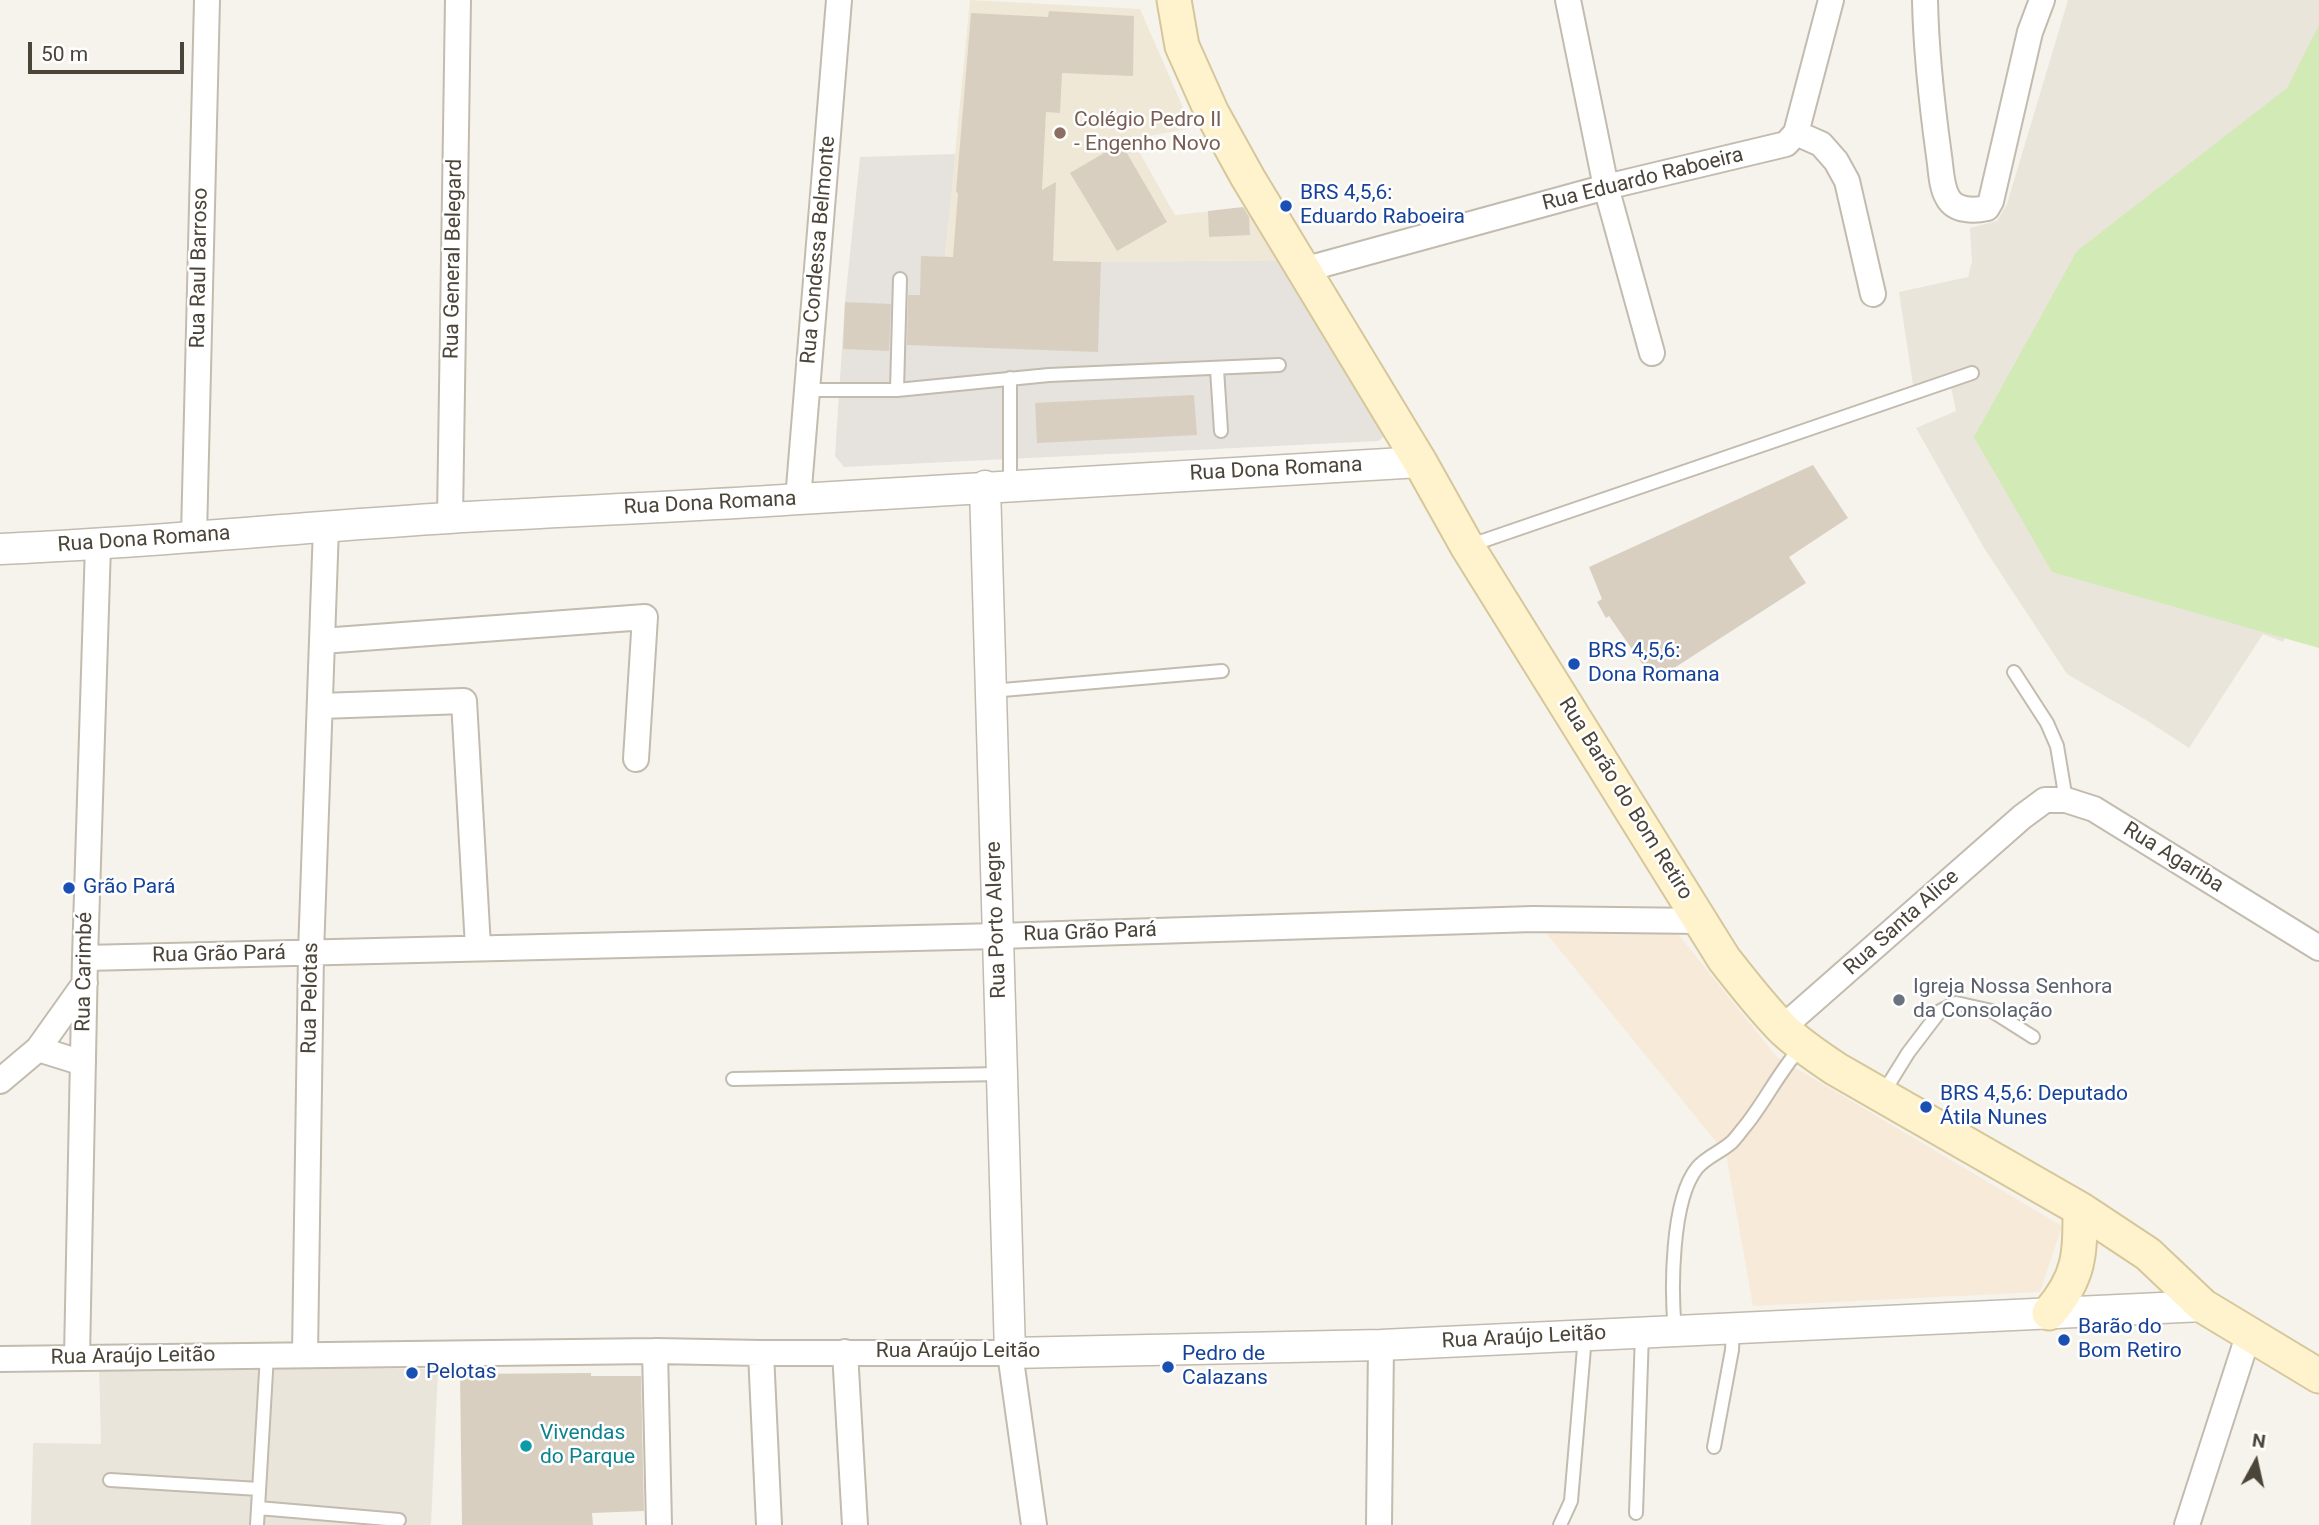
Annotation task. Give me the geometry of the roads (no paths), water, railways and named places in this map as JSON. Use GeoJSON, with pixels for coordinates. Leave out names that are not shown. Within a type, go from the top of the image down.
{"type":"FeatureCollection","features":[{"type":"Feature","properties":{"kind":"main road","name":"Rua Barão do Bom Retiro"},"geometry":{"type":"LineString","coordinates":[[1174,0],[1182,46],[1212,113],[1467,547],[1724,959],[1792,1037],[1836,1069],[2080,1209],[2148,1254],[2203,1306],[2319,1376]]}},
{"type":"Feature","properties":{"kind":"main road"},"geometry":{"type":"LineString","coordinates":[[2049,1313],[2065,1295],[2074,1276],[2079,1248],[2080,1209]]}},
{"type":"Feature","properties":{"kind":"street","name":"Rua Raul Barroso"},"geometry":{"type":"LineString","coordinates":[[194,536],[207,0]]}},
{"type":"Feature","properties":{"kind":"street","name":"Rua General Belegard"},"geometry":{"type":"LineString","coordinates":[[450,518],[458,0]]}},
{"type":"Feature","properties":{"kind":"street","name":"Rua Condessa Belmonte"},"geometry":{"type":"LineString","coordinates":[[798,499],[839,0]]}},
{"type":"Feature","properties":{"kind":"street"},"geometry":{"type":"LineString","coordinates":[[1568,0],[1606,187],[1651,353]]}},
{"type":"Feature","properties":{"kind":"street"},"geometry":{"type":"LineString","coordinates":[[1831,0],[1796,133],[1821,144],[1836,161],[1847,181],[1873,294]]}},
{"type":"Feature","properties":{"kind":"street"},"geometry":{"type":"LineString","coordinates":[[1925,0],[1935,126],[1943,183],[1948,199],[1956,206],[1978,211],[1987,208],[1991,201],[2030,32],[2042,0]]}},
{"type":"Feature","properties":{"kind":"street","name":"Rua Eduardo Raboeira"},"geometry":{"type":"LineString","coordinates":[[1303,270],[1606,187],[1786,144],[1796,133]]}},
{"type":"Feature","properties":{"kind":"street","name":"Rua Dona Romana"},"geometry":{"type":"LineString","coordinates":[[0,549],[98,545],[450,518],[1419,462]]}},
{"type":"Feature","properties":{"kind":"street","name":"Rua Porto Alegre"},"geometry":{"type":"LineString","coordinates":[[998,485],[991,691],[1010,1353]]}},
{"type":"Feature","properties":{"kind":"street","name":"Rua Pelotas"},"geometry":{"type":"LineString","coordinates":[[305,1354],[311,953],[326,527]]}},
{"type":"Feature","properties":{"kind":"street","name":"Rua Carimbé"},"geometry":{"type":"LineString","coordinates":[[77,1357],[85,958],[98,545]]}},
{"type":"Feature","properties":{"kind":"street"},"geometry":{"type":"LineString","coordinates":[[322,641],[645,617],[636,759]]}},
{"type":"Feature","properties":{"kind":"street"},"geometry":{"type":"LineString","coordinates":[[320,706],[464,701],[478,947]]}},
{"type":"Feature","properties":{"kind":"street","name":"Rua Santa Alice"},"geometry":{"type":"LineString","coordinates":[[1792,1037],[2022,817],[2045,800],[2066,800]]}},
{"type":"Feature","properties":{"kind":"street","name":"Rua Agariba"},"geometry":{"type":"LineString","coordinates":[[2066,800],[2094,809],[2319,948]]}},
{"type":"Feature","properties":{"kind":"street","name":"Rua Grão Pará"},"geometry":{"type":"LineString","coordinates":[[85,958],[998,936],[1533,919],[1701,921]]}},
{"type":"Feature","properties":{"kind":"street"},"geometry":{"type":"LineString","coordinates":[[0,1081],[38,1049],[85,983]]}},
{"type":"Feature","properties":{"kind":"street"},"geometry":{"type":"LineString","coordinates":[[38,1049],[83,1063]]}},
{"type":"Feature","properties":{"kind":"street","name":"Rua Araújo Leitão"},"geometry":{"type":"LineString","coordinates":[[0,1360],[655,1351],[1010,1353],[1381,1345],[2203,1306]]}},
{"type":"Feature","properties":{"kind":"street"},"geometry":{"type":"LineString","coordinates":[[2188,1525],[2249,1333]]}},
{"type":"Feature","properties":{"kind":"street"},"geometry":{"type":"LineString","coordinates":[[1379,1525],[1381,1345]]}},
{"type":"Feature","properties":{"kind":"street"},"geometry":{"type":"LineString","coordinates":[[655,1351],[659,1525]]}},
{"type":"Feature","properties":{"kind":"street","name":"Rua Araújo Leitão"},"geometry":{"type":"LineString","coordinates":[[845,1352],[855,1525]]}},
{"type":"Feature","properties":{"kind":"street"},"geometry":{"type":"LineString","coordinates":[[761,1353],[769,1525]]}},
{"type":"Feature","properties":{"kind":"street"},"geometry":{"type":"LineString","coordinates":[[1010,1353],[1034,1525]]}},
{"type":"Feature","properties":{"kind":"lane"},"geometry":{"type":"LineString","coordinates":[[897,390],[900,279]]}},
{"type":"Feature","properties":{"kind":"lane"},"geometry":{"type":"LineString","coordinates":[[807,390],[897,390],[1049,375],[1279,365]]}},
{"type":"Feature","properties":{"kind":"lane"},"geometry":{"type":"LineString","coordinates":[[1217,369],[1221,431]]}},
{"type":"Feature","properties":{"kind":"lane"},"geometry":{"type":"LineString","coordinates":[[1467,547],[1972,373]]}},
{"type":"Feature","properties":{"kind":"lane"},"geometry":{"type":"LineString","coordinates":[[998,485],[1010,378]]}},
{"type":"Feature","properties":{"kind":"lane"},"geometry":{"type":"LineString","coordinates":[[991,691],[1222,671]]}},
{"type":"Feature","properties":{"kind":"lane"},"geometry":{"type":"LineString","coordinates":[[2014,672],[2047,723],[2057,746],[2066,800]]}},
{"type":"Feature","properties":{"kind":"lane"},"geometry":{"type":"LineString","coordinates":[[1882,1095],[1908,1053],[1940,1011],[1956,1003],[1992,1012],[2033,1037]]}},
{"type":"Feature","properties":{"kind":"lane"},"geometry":{"type":"LineString","coordinates":[[1675,1331],[1672,1294],[1684,1188],[1698,1167],[1732,1142],[1748,1123],[1792,1057],[1792,1037]]}},
{"type":"Feature","properties":{"kind":"lane"},"geometry":{"type":"LineString","coordinates":[[733,1079],[1001,1074]]}},
{"type":"Feature","properties":{"kind":"lane"},"geometry":{"type":"LineString","coordinates":[[1714,1447],[1732,1350],[1732,1328]]}},
{"type":"Feature","properties":{"kind":"lane"},"geometry":{"type":"LineString","coordinates":[[1636,1513],[1642,1333]]}},
{"type":"Feature","properties":{"kind":"lane"},"geometry":{"type":"LineString","coordinates":[[1560,1525],[1571,1501],[1585,1335]]}},
{"type":"Feature","properties":{"kind":"lane"},"geometry":{"type":"LineString","coordinates":[[257,1525],[267,1355]]}},
{"type":"Feature","properties":{"kind":"lane"},"geometry":{"type":"LineString","coordinates":[[110,1480],[259,1489]]}},
{"type":"Feature","properties":{"kind":"lane"},"geometry":{"type":"LineString","coordinates":[[258,1508],[399,1520]]}},
{"type":"Feature","properties":{"kind":"place","name":"Colégio Pedro II - Engenho Novo"},"geometry":{"type":"Point","coordinates":[1060,133]}},
{"type":"Feature","properties":{"kind":"place","name":"BRS 4,5,6: Eduardo Raboeira"},"geometry":{"type":"Point","coordinates":[1286,206]}},
{"type":"Feature","properties":{"kind":"place","name":"BRS 4,5,6: Dona Romana"},"geometry":{"type":"Point","coordinates":[1574,664]}},
{"type":"Feature","properties":{"kind":"place","name":"Grão Pará"},"geometry":{"type":"Point","coordinates":[69,888]}},
{"type":"Feature","properties":{"kind":"place","name":"Igreja Nossa Senhora da Consolação"},"geometry":{"type":"Point","coordinates":[1899,1000]}},
{"type":"Feature","properties":{"kind":"place","name":"BRS 4,5,6: Deputado Átila Nunes"},"geometry":{"type":"Point","coordinates":[1926,1107]}},
{"type":"Feature","properties":{"kind":"place","name":"Barão do Bom Retiro"},"geometry":{"type":"Point","coordinates":[2064,1340]}},
{"type":"Feature","properties":{"kind":"place","name":"Pedro de Calazans"},"geometry":{"type":"Point","coordinates":[1168,1367]}},
{"type":"Feature","properties":{"kind":"place","name":"Pelotas"},"geometry":{"type":"Point","coordinates":[412,1373]}},
{"type":"Feature","properties":{"kind":"place","name":"Vivendas do Parque"},"geometry":{"type":"Point","coordinates":[526,1446]}}]}
